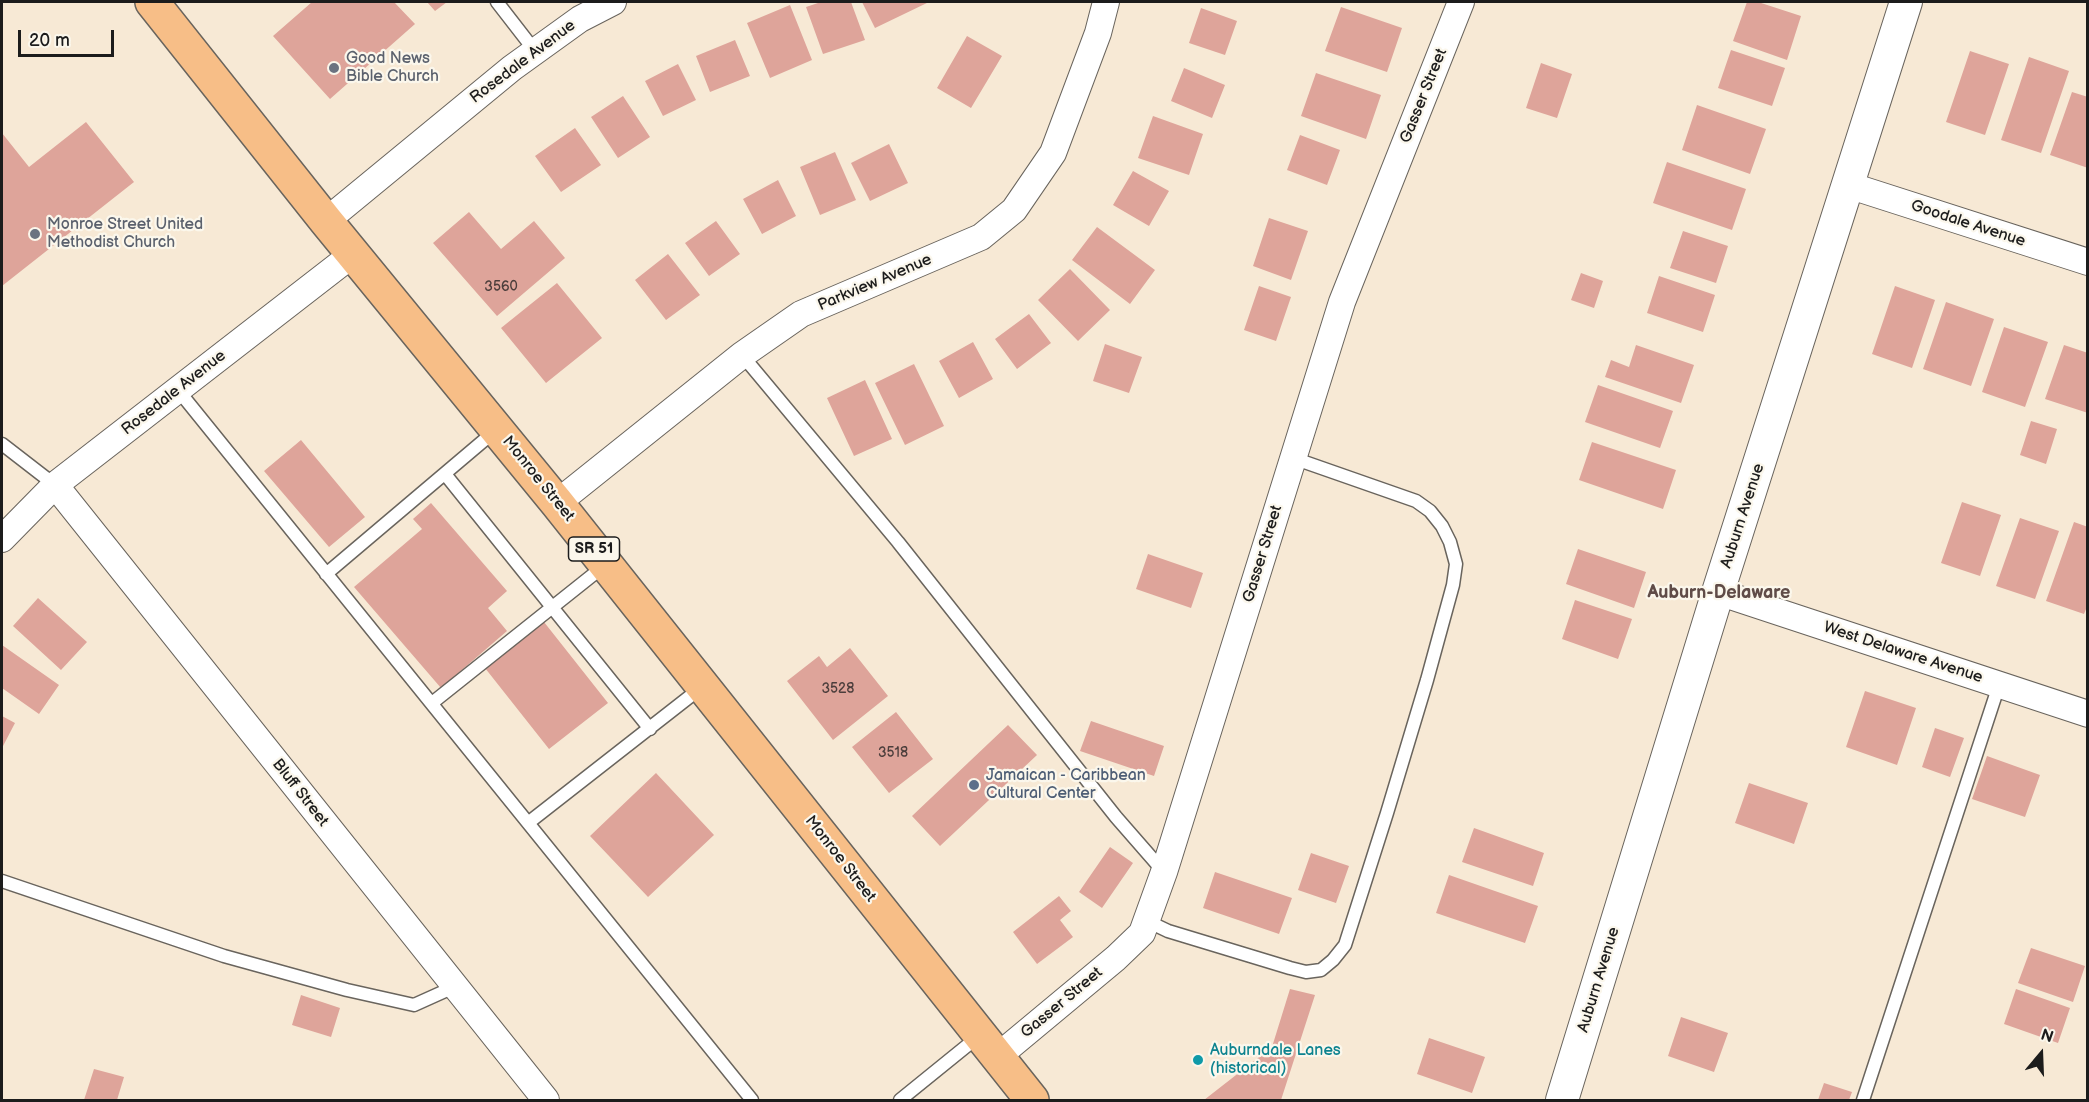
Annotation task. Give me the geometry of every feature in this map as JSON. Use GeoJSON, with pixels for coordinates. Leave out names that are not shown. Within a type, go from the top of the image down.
{"type":"FeatureCollection","features":[{"type":"Feature","properties":{"kind":"main road","name":"Monroe Street"},"geometry":{"type":"LineString","coordinates":[[152,2],[326,221],[558,502],[1032,1101]]}},
{"type":"Feature","properties":{"kind":"street","name":"Rosedale Avenue"},"geometry":{"type":"LineString","coordinates":[[326,221],[512,68],[580,19],[613,2]]}},
{"type":"Feature","properties":{"kind":"street","name":"Parkview Avenue"},"geometry":{"type":"LineString","coordinates":[[558,502],[742,355],[801,315],[981,237],[1014,210],[1053,153],[1098,33],[1106,2]]}},
{"type":"Feature","properties":{"kind":"street","name":"Gasser Street"},"geometry":{"type":"LineString","coordinates":[[989,1046],[1116,958],[1142,933],[1164,872],[1342,302],[1461,2]]}},
{"type":"Feature","properties":{"kind":"street","name":"Auburn Avenue"},"geometry":{"type":"LineString","coordinates":[[1562,1101],[1718,592],[1906,2]]}},
{"type":"Feature","properties":{"kind":"street","name":"Goodale Avenue"},"geometry":{"type":"LineString","coordinates":[[1848,185],[2088,262]]}},
{"type":"Feature","properties":{"kind":"street","name":"Rosedale Avenue"},"geometry":{"type":"LineString","coordinates":[[2,539],[55,485],[353,254]]}},
{"type":"Feature","properties":{"kind":"street","name":"Bluff Street"},"geometry":{"type":"LineString","coordinates":[[55,485],[546,1101]]}},
{"type":"Feature","properties":{"kind":"street","name":"West Delaware Avenue"},"geometry":{"type":"LineString","coordinates":[[1718,592],[2088,714]]}},
{"type":"Feature","properties":{"kind":"lane"},"geometry":{"type":"LineString","coordinates":[[497,2],[536,51]]}},
{"type":"Feature","properties":{"kind":"lane"},"geometry":{"type":"LineString","coordinates":[[742,355],[898,542],[1116,817],[1164,872]]}},
{"type":"Feature","properties":{"kind":"lane"},"geometry":{"type":"LineString","coordinates":[[178,390],[752,1101]]}},
{"type":"Feature","properties":{"kind":"lane"},"geometry":{"type":"LineString","coordinates":[[326,574],[497,429]]}},
{"type":"Feature","properties":{"kind":"lane"},"geometry":{"type":"LineString","coordinates":[[2,444],[55,485]]}},
{"type":"Feature","properties":{"kind":"lane"},"geometry":{"type":"LineString","coordinates":[[1147,921],[1168,932],[1290,968],[1306,972],[1321,970],[1345,945],[1388,813],[1427,680],[1456,564],[1450,542],[1442,526],[1430,511],[1416,501],[1293,458]]}},
{"type":"Feature","properties":{"kind":"lane"},"geometry":{"type":"LineString","coordinates":[[445,474],[650,729]]}},
{"type":"Feature","properties":{"kind":"lane"},"geometry":{"type":"LineString","coordinates":[[432,703],[606,564]]}},
{"type":"Feature","properties":{"kind":"lane"},"geometry":{"type":"LineString","coordinates":[[1863,1101],[1999,685]]}},
{"type":"Feature","properties":{"kind":"lane"},"geometry":{"type":"LineString","coordinates":[[528,823],[703,686]]}},
{"type":"Feature","properties":{"kind":"lane"},"geometry":{"type":"LineString","coordinates":[[2,881],[224,956],[347,990],[414,1005],[454,987]]}},
{"type":"Feature","properties":{"kind":"lane"},"geometry":{"type":"LineString","coordinates":[[900,1101],[989,1046]]}},
{"type":"Feature","properties":{"kind":"building","name":"Good News Bible Church"},"geometry":{"type":"Polygon","coordinates":[[[312,2],[394,2],[415,24],[330,99],[273,36],[312,2]]]}},
{"type":"Feature","properties":{"kind":"building"},"geometry":{"type":"Polygon","coordinates":[[[427,2],[447,2],[435,11],[427,2]]]}},
{"type":"Feature","properties":{"kind":"building"},"geometry":{"type":"Polygon","coordinates":[[[821,2],[851,2],[865,40],[823,54],[806,7],[821,2]]]}},
{"type":"Feature","properties":{"kind":"building"},"geometry":{"type":"Polygon","coordinates":[[[862,2],[929,2],[875,28],[862,2]]]}},
{"type":"Feature","properties":{"kind":"building"},"geometry":{"type":"Polygon","coordinates":[[[1747,2],[1758,2],[1801,16],[1787,60],[1733,41],[1747,2]]]}},
{"type":"Feature","properties":{"kind":"building"},"geometry":{"type":"Polygon","coordinates":[[[790,5],[812,60],[770,78],[747,23],[790,5]]]}},
{"type":"Feature","properties":{"kind":"building"},"geometry":{"type":"Polygon","coordinates":[[[1341,7],[1402,28],[1387,72],[1325,51],[1341,7]]]}},
{"type":"Feature","properties":{"kind":"building"},"geometry":{"type":"Polygon","coordinates":[[[1201,8],[1237,21],[1225,55],[1189,43],[1201,8]]]}},
{"type":"Feature","properties":{"kind":"building"},"geometry":{"type":"Polygon","coordinates":[[[967,36],[1002,56],[971,108],[937,88],[967,36]]]}},
{"type":"Feature","properties":{"kind":"building"},"geometry":{"type":"Polygon","coordinates":[[[735,40],[750,76],[710,92],[696,56],[735,40]]]}},
{"type":"Feature","properties":{"kind":"building"},"geometry":{"type":"Polygon","coordinates":[[[1731,50],[1785,68],[1772,106],[1718,88],[1731,50]]]}},
{"type":"Feature","properties":{"kind":"building"},"geometry":{"type":"Polygon","coordinates":[[[1970,51],[2009,64],[1985,135],[1946,122],[1970,51]]]}},
{"type":"Feature","properties":{"kind":"building"},"geometry":{"type":"Polygon","coordinates":[[[2029,57],[2069,71],[2041,153],[2001,140],[2029,57]]]}},
{"type":"Feature","properties":{"kind":"building"},"geometry":{"type":"Polygon","coordinates":[[[1541,63],[1572,74],[1557,118],[1526,108],[1541,63]]]}},
{"type":"Feature","properties":{"kind":"building"},"geometry":{"type":"Polygon","coordinates":[[[678,64],[696,100],[663,116],[645,81],[678,64]]]}},
{"type":"Feature","properties":{"kind":"building"},"geometry":{"type":"Polygon","coordinates":[[[1184,68],[1225,85],[1212,118],[1171,101],[1184,68]]]}},
{"type":"Feature","properties":{"kind":"building"},"geometry":{"type":"Polygon","coordinates":[[[1316,73],[1381,95],[1366,139],[1301,116],[1316,73]]]}},
{"type":"Feature","properties":{"kind":"building"},"geometry":{"type":"Polygon","coordinates":[[[2072,92],[2088,97],[2088,168],[2050,155],[2072,92]]]}},
{"type":"Feature","properties":{"kind":"building"},"geometry":{"type":"Polygon","coordinates":[[[623,96],[650,137],[618,158],[591,117],[623,96]]]}},
{"type":"Feature","properties":{"kind":"building"},"geometry":{"type":"Polygon","coordinates":[[[1697,105],[1766,129],[1750,174],[1682,150],[1697,105]]]}},
{"type":"Feature","properties":{"kind":"building"},"geometry":{"type":"Polygon","coordinates":[[[1153,116],[1203,134],[1189,175],[1138,158],[1153,116]]]}},
{"type":"Feature","properties":{"kind":"building","name":"Monroe Street United Methodist Church"},"geometry":{"type":"Polygon","coordinates":[[[86,122],[134,182],[2,286],[2,133],[29,167],[86,122]]]}},
{"type":"Feature","properties":{"kind":"building"},"geometry":{"type":"Polygon","coordinates":[[[575,128],[601,165],[561,192],[535,156],[575,128]]]}},
{"type":"Feature","properties":{"kind":"building"},"geometry":{"type":"Polygon","coordinates":[[[1300,135],[1340,150],[1327,185],[1287,170],[1300,135]]]}},
{"type":"Feature","properties":{"kind":"building"},"geometry":{"type":"Polygon","coordinates":[[[889,144],[908,183],[870,201],[851,163],[889,144]]]}},
{"type":"Feature","properties":{"kind":"building"},"geometry":{"type":"Polygon","coordinates":[[[835,152],[856,200],[820,215],[800,167],[835,152]]]}},
{"type":"Feature","properties":{"kind":"building"},"geometry":{"type":"Polygon","coordinates":[[[1667,162],[1746,189],[1732,230],[1653,203],[1667,162]]]}},
{"type":"Feature","properties":{"kind":"building"},"geometry":{"type":"Polygon","coordinates":[[[1133,171],[1169,191],[1149,226],[1113,205],[1133,171]]]}},
{"type":"Feature","properties":{"kind":"building"},"geometry":{"type":"Polygon","coordinates":[[[778,180],[796,216],[762,234],[743,199],[778,180]]]}},
{"type":"Feature","properties":{"kind":"building"},"geometry":{"type":"Polygon","coordinates":[[[469,212],[501,249],[534,221],[565,258],[497,316],[433,243],[469,212]]]}},
{"type":"Feature","properties":{"kind":"building"},"geometry":{"type":"Polygon","coordinates":[[[1269,218],[1308,231],[1291,280],[1253,266],[1269,218]]]}},
{"type":"Feature","properties":{"kind":"building"},"geometry":{"type":"Polygon","coordinates":[[[716,221],[740,254],[709,276],[685,243],[716,221]]]}},
{"type":"Feature","properties":{"kind":"building"},"geometry":{"type":"Polygon","coordinates":[[[1097,227],[1155,270],[1130,304],[1072,260],[1097,227]]]}},
{"type":"Feature","properties":{"kind":"building"},"geometry":{"type":"Polygon","coordinates":[[[1683,231],[1728,246],[1716,283],[1670,268],[1683,231]]]}},
{"type":"Feature","properties":{"kind":"building"},"geometry":{"type":"Polygon","coordinates":[[[668,254],[700,295],[666,320],[635,280],[668,254]]]}},
{"type":"Feature","properties":{"kind":"building"},"geometry":{"type":"Polygon","coordinates":[[[1070,269],[1110,310],[1078,341],[1038,300],[1070,269]]]}},
{"type":"Feature","properties":{"kind":"building"},"geometry":{"type":"Polygon","coordinates":[[[1581,273],[1603,281],[1594,308],[1571,300],[1581,273]]]}},
{"type":"Feature","properties":{"kind":"building"},"geometry":{"type":"Polygon","coordinates":[[[1659,276],[1715,295],[1703,332],[1647,313],[1659,276]]]}},
{"type":"Feature","properties":{"kind":"building"},"geometry":{"type":"Polygon","coordinates":[[[557,283],[602,338],[546,383],[501,328],[557,283]]]}},
{"type":"Feature","properties":{"kind":"building"},"geometry":{"type":"Polygon","coordinates":[[[1259,286],[1291,297],[1276,341],[1244,330],[1259,286]]]}},
{"type":"Feature","properties":{"kind":"building"},"geometry":{"type":"Polygon","coordinates":[[[1895,286],[1935,300],[1912,368],[1872,354],[1895,286]]]}},
{"type":"Feature","properties":{"kind":"building"},"geometry":{"type":"Polygon","coordinates":[[[1946,302],[1994,319],[1971,386],[1923,369],[1946,302]]]}},
{"type":"Feature","properties":{"kind":"building"},"geometry":{"type":"Polygon","coordinates":[[[1029,314],[1051,343],[1017,369],[995,339],[1029,314]]]}},
{"type":"Feature","properties":{"kind":"building"},"geometry":{"type":"Polygon","coordinates":[[[2004,327],[2048,342],[2025,407],[1982,392],[2004,327]]]}},
{"type":"Feature","properties":{"kind":"building"},"geometry":{"type":"Polygon","coordinates":[[[973,342],[993,379],[959,398],[939,361],[973,342]]]}},
{"type":"Feature","properties":{"kind":"building"},"geometry":{"type":"Polygon","coordinates":[[[1105,344],[1142,357],[1129,393],[1093,381],[1105,344]]]}},
{"type":"Feature","properties":{"kind":"building"},"geometry":{"type":"Polygon","coordinates":[[[1636,345],[1694,365],[1681,403],[1605,377],[1611,360],[1629,367],[1636,345]]]}},
{"type":"Feature","properties":{"kind":"building"},"geometry":{"type":"Polygon","coordinates":[[[2064,345],[2088,353],[2088,413],[2045,399],[2064,345]]]}},
{"type":"Feature","properties":{"kind":"building"},"geometry":{"type":"Polygon","coordinates":[[[914,364],[944,426],[905,445],[875,383],[914,364]]]}},
{"type":"Feature","properties":{"kind":"building"},"geometry":{"type":"Polygon","coordinates":[[[865,380],[892,439],[854,456],[827,398],[865,380]]]}},
{"type":"Feature","properties":{"kind":"building"},"geometry":{"type":"Polygon","coordinates":[[[1598,385],[1673,411],[1660,448],[1585,422],[1598,385]]]}},
{"type":"Feature","properties":{"kind":"building"},"geometry":{"type":"Polygon","coordinates":[[[2031,421],[2057,429],[2046,464],[2020,455],[2031,421]]]}},
{"type":"Feature","properties":{"kind":"building"},"geometry":{"type":"Polygon","coordinates":[[[301,440],[365,517],[329,547],[264,471],[301,440]]]}},
{"type":"Feature","properties":{"kind":"building"},"geometry":{"type":"Polygon","coordinates":[[[1592,442],[1676,470],[1663,509],[1579,480],[1592,442]]]}},
{"type":"Feature","properties":{"kind":"building"},"geometry":{"type":"Polygon","coordinates":[[[1962,502],[2001,515],[1980,576],[1941,563],[1962,502]]]}},
{"type":"Feature","properties":{"kind":"building"},"geometry":{"type":"Polygon","coordinates":[[[431,503],[507,591],[488,608],[507,631],[441,688],[354,587],[422,529],[413,519],[431,503]]]}},
{"type":"Feature","properties":{"kind":"building"},"geometry":{"type":"Polygon","coordinates":[[[2020,518],[2059,531],[2035,599],[1996,586],[2020,518]]]}},
{"type":"Feature","properties":{"kind":"building"},"geometry":{"type":"Polygon","coordinates":[[[2074,522],[2088,527],[2088,604],[2084,614],[2046,601],[2074,522]]]}},
{"type":"Feature","properties":{"kind":"building"},"geometry":{"type":"Polygon","coordinates":[[[1578,549],[1646,572],[1634,608],[1566,584],[1578,549]]]}},
{"type":"Feature","properties":{"kind":"building"},"geometry":{"type":"Polygon","coordinates":[[[1148,554],[1203,573],[1191,608],[1136,589],[1148,554]]]}},
{"type":"Feature","properties":{"kind":"building"},"geometry":{"type":"Polygon","coordinates":[[[38,598],[87,642],[61,670],[13,626],[38,598]]]}},
{"type":"Feature","properties":{"kind":"building"},"geometry":{"type":"Polygon","coordinates":[[[1575,600],[1632,619],[1618,659],[1562,639],[1575,600]]]}},
{"type":"Feature","properties":{"kind":"building"},"geometry":{"type":"Polygon","coordinates":[[[544,622],[608,703],[549,749],[485,668],[544,622]]]}},
{"type":"Feature","properties":{"kind":"building"},"geometry":{"type":"Polygon","coordinates":[[[2,645],[59,685],[39,714],[2,688],[2,645]]]}},
{"type":"Feature","properties":{"kind":"building"},"geometry":{"type":"Polygon","coordinates":[[[850,648],[888,696],[833,740],[787,681],[819,656],[827,667],[850,648]]]}},
{"type":"Feature","properties":{"kind":"building"},"geometry":{"type":"Polygon","coordinates":[[[1865,691],[1916,708],[1897,765],[1846,747],[1865,691]]]}},
{"type":"Feature","properties":{"kind":"building"},"geometry":{"type":"Polygon","coordinates":[[[896,712],[933,759],[889,793],[852,747],[896,712]]]}},
{"type":"Feature","properties":{"kind":"building"},"geometry":{"type":"Polygon","coordinates":[[[2,716],[15,723],[2,748],[2,716]]]}},
{"type":"Feature","properties":{"kind":"building"},"geometry":{"type":"Polygon","coordinates":[[[1091,721],[1164,746],[1154,776],[1080,751],[1091,721]]]}},
{"type":"Feature","properties":{"kind":"building","name":"Jamaican - Caribbean Cultural Center"},"geometry":{"type":"Polygon","coordinates":[[[1008,725],[1037,755],[940,846],[912,816],[1008,725]]]}},
{"type":"Feature","properties":{"kind":"building"},"geometry":{"type":"Polygon","coordinates":[[[1935,728],[1964,738],[1950,777],[1922,767],[1935,728]]]}},
{"type":"Feature","properties":{"kind":"building"},"geometry":{"type":"Polygon","coordinates":[[[1987,756],[2040,775],[2025,817],[1972,799],[1987,756]]]}},
{"type":"Feature","properties":{"kind":"building"},"geometry":{"type":"Polygon","coordinates":[[[656,773],[714,835],[648,897],[590,836],[656,773]]]}},
{"type":"Feature","properties":{"kind":"building"},"geometry":{"type":"Polygon","coordinates":[[[1749,783],[1808,803],[1794,844],[1735,823],[1749,783]]]}},
{"type":"Feature","properties":{"kind":"building"},"geometry":{"type":"Polygon","coordinates":[[[1474,828],[1544,853],[1533,886],[1462,862],[1474,828]]]}},
{"type":"Feature","properties":{"kind":"building"},"geometry":{"type":"Polygon","coordinates":[[[1110,847],[1133,863],[1102,908],[1079,892],[1110,847]]]}},
{"type":"Feature","properties":{"kind":"building"},"geometry":{"type":"Polygon","coordinates":[[[1311,853],[1349,866],[1336,903],[1298,890],[1311,853]]]}},
{"type":"Feature","properties":{"kind":"building"},"geometry":{"type":"Polygon","coordinates":[[[1215,872],[1292,898],[1279,934],[1203,908],[1215,872]]]}},
{"type":"Feature","properties":{"kind":"building"},"geometry":{"type":"Polygon","coordinates":[[[1449,875],[1538,906],[1525,943],[1436,913],[1449,875]]]}},
{"type":"Feature","properties":{"kind":"building"},"geometry":{"type":"Polygon","coordinates":[[[1059,896],[1071,911],[1060,920],[1073,937],[1037,964],[1013,932],[1059,896]]]}},
{"type":"Feature","properties":{"kind":"building"},"geometry":{"type":"Polygon","coordinates":[[[2031,948],[2085,966],[2073,1002],[2018,983],[2031,948]]]}},
{"type":"Feature","properties":{"kind":"building"},"geometry":{"type":"Polygon","coordinates":[[[1290,989],[1315,995],[1281,1100],[1204,1100],[1272,1047],[1290,989]]]}},
{"type":"Feature","properties":{"kind":"building"},"geometry":{"type":"Polygon","coordinates":[[[2016,989],[2070,1008],[2058,1043],[2004,1024],[2016,989]]]}},
{"type":"Feature","properties":{"kind":"building"},"geometry":{"type":"Polygon","coordinates":[[[301,995],[340,1008],[331,1037],[292,1025],[301,995]]]}},
{"type":"Feature","properties":{"kind":"building"},"geometry":{"type":"Polygon","coordinates":[[[1681,1017],[1728,1033],[1714,1072],[1668,1056],[1681,1017]]]}},
{"type":"Feature","properties":{"kind":"building"},"geometry":{"type":"Polygon","coordinates":[[[1429,1038],[1485,1057],[1472,1093],[1417,1074],[1429,1038]]]}},
{"type":"Feature","properties":{"kind":"building"},"geometry":{"type":"Polygon","coordinates":[[[94,1069],[124,1077],[117,1100],[84,1100],[94,1069]]]}},
{"type":"Feature","properties":{"kind":"building"},"geometry":{"type":"Polygon","coordinates":[[[1824,1083],[1852,1092],[1849,1100],[1818,1100],[1824,1083]]]}},
{"type":"Feature","properties":{"kind":"place","name":"Good News Bible Church"},"geometry":{"type":"Point","coordinates":[334,68]}},
{"type":"Feature","properties":{"kind":"place","name":"Monroe Street United Methodist Church"},"geometry":{"type":"Point","coordinates":[35,234]}},
{"type":"Feature","properties":{"kind":"place","name":"Jamaican - Caribbean Cultural Center"},"geometry":{"type":"Point","coordinates":[974,785]}},
{"type":"Feature","properties":{"kind":"place","name":"Auburndale Lanes (historical)"},"geometry":{"type":"Point","coordinates":[1198,1060]}},
{"type":"Feature","properties":{"kind":"district","name":"Auburn-Delaware"},"geometry":{"type":"Point","coordinates":[1719,593]}}]}
